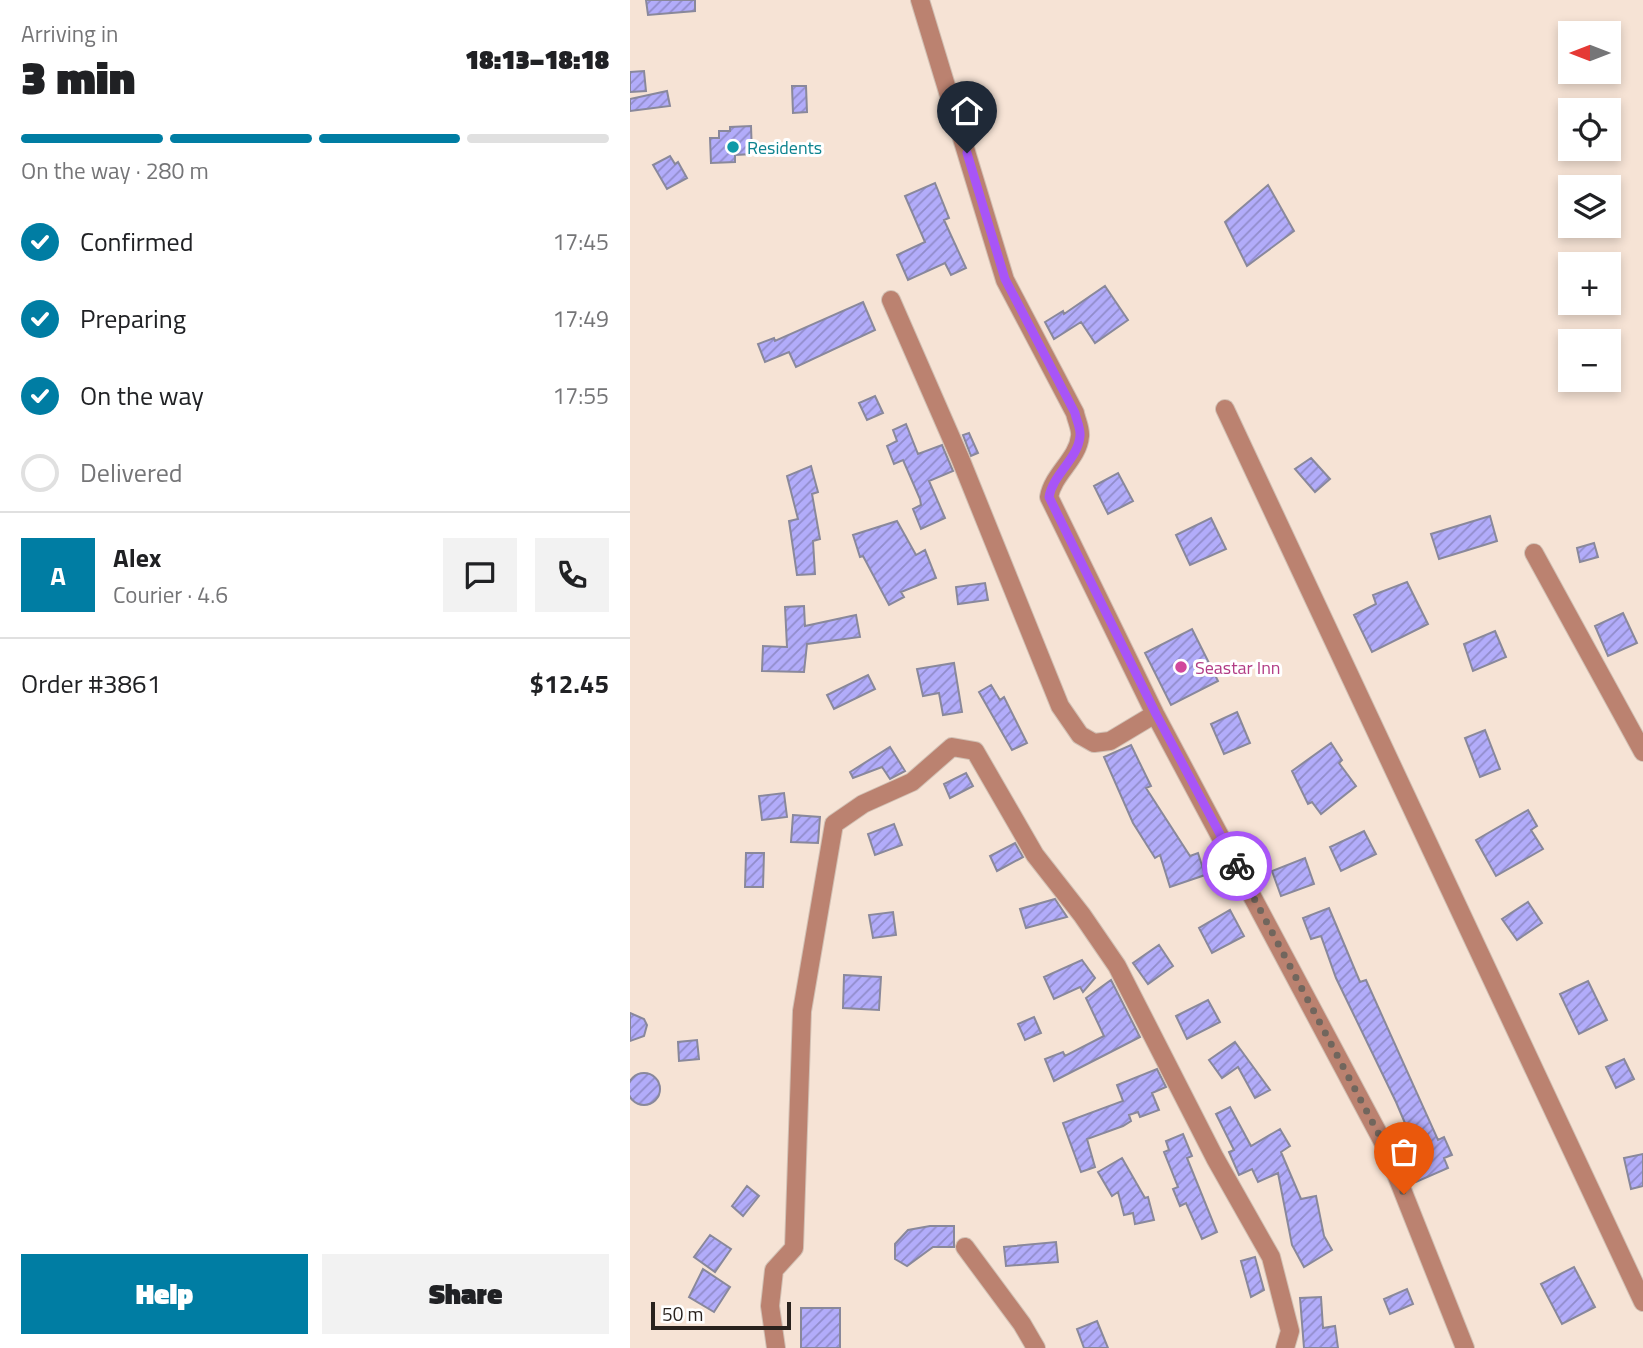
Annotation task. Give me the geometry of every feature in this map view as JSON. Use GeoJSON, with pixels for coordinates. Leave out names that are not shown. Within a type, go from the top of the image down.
{"type":"FeatureCollection","features":[{"type":"Feature","properties":{"kind":"street"},"geometry":{"type":"LineString","coordinates":[[921,1],[1005,279],[1075,413],[1081,435],[1073,454],[1052,482],[1049,497],[1156,714],[1384,1144],[1465,1348]]}},
{"type":"Feature","properties":{"kind":"street"},"geometry":{"type":"LineString","coordinates":[[891,300],[960,458],[1060,706],[1080,735],[1094,744],[1110,741],[1156,714]]}},
{"type":"Feature","properties":{"kind":"street"},"geometry":{"type":"LineString","coordinates":[[1225,409],[1643,1302]]}},
{"type":"Feature","properties":{"kind":"street"},"geometry":{"type":"LineString","coordinates":[[1534,553],[1643,752]]}},
{"type":"Feature","properties":{"kind":"street"},"geometry":{"type":"LineString","coordinates":[[776,1348],[770,1306],[774,1270],[794,1248],[802,1011],[834,824],[863,804],[912,782],[952,747],[975,751],[1035,855],[1082,915],[1117,967],[1215,1158],[1271,1257],[1290,1331],[1285,1348]]}},
{"type":"Feature","properties":{"kind":"street"},"geometry":{"type":"LineString","coordinates":[[965,1247],[1022,1324],[1036,1348]]}},
{"type":"Feature","properties":{"kind":"building"},"geometry":{"type":"Polygon","coordinates":[[[646,0],[695,0],[695,11],[648,15],[646,0]]]}},
{"type":"Feature","properties":{"kind":"building"},"geometry":{"type":"Polygon","coordinates":[[[644,71],[646,91],[630,92],[630,72],[644,71]]]}},
{"type":"Feature","properties":{"kind":"building"},"geometry":{"type":"Polygon","coordinates":[[[792,86],[806,86],[807,112],[793,113],[792,86]]]}},
{"type":"Feature","properties":{"kind":"building"},"geometry":{"type":"Polygon","coordinates":[[[667,91],[670,106],[630,111],[630,99],[667,91]]]}},
{"type":"Feature","properties":{"kind":"building","name":"Residents"},"geometry":{"type":"Polygon","coordinates":[[[751,126],[752,154],[735,155],[735,162],[711,163],[710,138],[719,138],[719,131],[730,131],[730,127],[751,126]]]}},
{"type":"Feature","properties":{"kind":"building"},"geometry":{"type":"Polygon","coordinates":[[[670,156],[675,164],[678,162],[687,178],[667,189],[653,165],[670,156]]]}},
{"type":"Feature","properties":{"kind":"building"},"geometry":{"type":"Polygon","coordinates":[[[935,183],[949,218],[944,220],[966,268],[951,275],[945,263],[908,280],[897,255],[925,242],[905,196],[935,183]]]}},
{"type":"Feature","properties":{"kind":"building"},"geometry":{"type":"Polygon","coordinates":[[[1268,185],[1294,231],[1247,266],[1225,222],[1268,185]]]}},
{"type":"Feature","properties":{"kind":"building"},"geometry":{"type":"Polygon","coordinates":[[[1105,286],[1128,320],[1095,343],[1081,322],[1054,339],[1045,322],[1063,311],[1064,314],[1105,286]]]}},
{"type":"Feature","properties":{"kind":"building"},"geometry":{"type":"Polygon","coordinates":[[[863,302],[875,330],[796,367],[789,352],[765,362],[758,344],[774,338],[775,341],[863,302]]]}},
{"type":"Feature","properties":{"kind":"building"},"geometry":{"type":"Polygon","coordinates":[[[875,396],[883,413],[867,420],[859,403],[875,396]]]}},
{"type":"Feature","properties":{"kind":"building"},"geometry":{"type":"Polygon","coordinates":[[[906,424],[918,454],[942,445],[953,471],[929,481],[945,518],[921,529],[913,509],[921,505],[920,499],[903,460],[894,464],[887,446],[897,441],[893,430],[906,424]]]}},
{"type":"Feature","properties":{"kind":"building"},"geometry":{"type":"Polygon","coordinates":[[[969,433],[978,453],[971,456],[963,435],[969,433]]]}},
{"type":"Feature","properties":{"kind":"building"},"geometry":{"type":"Polygon","coordinates":[[[1311,458],[1330,479],[1315,492],[1295,469],[1311,458]]]}},
{"type":"Feature","properties":{"kind":"building"},"geometry":{"type":"Polygon","coordinates":[[[811,466],[818,492],[812,494],[820,539],[813,541],[815,574],[797,575],[789,521],[798,519],[787,476],[811,466]]]}},
{"type":"Feature","properties":{"kind":"building"},"geometry":{"type":"Polygon","coordinates":[[[1118,473],[1133,501],[1108,514],[1094,486],[1118,473]]]}},
{"type":"Feature","properties":{"kind":"building"},"geometry":{"type":"Polygon","coordinates":[[[1490,516],[1497,541],[1439,559],[1431,534],[1490,516]]]}},
{"type":"Feature","properties":{"kind":"building"},"geometry":{"type":"Polygon","coordinates":[[[1211,518],[1226,549],[1190,565],[1176,535],[1211,518]]]}},
{"type":"Feature","properties":{"kind":"building"},"geometry":{"type":"Polygon","coordinates":[[[897,521],[916,555],[925,550],[936,578],[901,592],[904,597],[889,605],[863,556],[860,557],[853,535],[897,521]]]}},
{"type":"Feature","properties":{"kind":"building"},"geometry":{"type":"Polygon","coordinates":[[[1594,543],[1598,557],[1580,562],[1577,548],[1594,543]]]}},
{"type":"Feature","properties":{"kind":"building"},"geometry":{"type":"Polygon","coordinates":[[[1407,582],[1428,624],[1372,652],[1354,615],[1376,604],[1373,595],[1407,582]]]}},
{"type":"Feature","properties":{"kind":"building"},"geometry":{"type":"Polygon","coordinates":[[[985,583],[988,600],[958,604],[956,587],[985,583]]]}},
{"type":"Feature","properties":{"kind":"building"},"geometry":{"type":"Polygon","coordinates":[[[804,606],[805,626],[856,615],[860,637],[807,644],[804,672],[762,671],[763,646],[787,647],[785,607],[804,606]]]}},
{"type":"Feature","properties":{"kind":"building"},"geometry":{"type":"Polygon","coordinates":[[[1623,613],[1637,643],[1608,656],[1595,626],[1623,613]]]}},
{"type":"Feature","properties":{"kind":"building","name":"Seastar Inn"},"geometry":{"type":"Polygon","coordinates":[[[1192,629],[1218,681],[1171,705],[1145,653],[1192,629]]]}},
{"type":"Feature","properties":{"kind":"building"},"geometry":{"type":"Polygon","coordinates":[[[1495,631],[1506,657],[1473,671],[1464,644],[1495,631]]]}},
{"type":"Feature","properties":{"kind":"building"},"geometry":{"type":"Polygon","coordinates":[[[954,663],[962,712],[943,715],[939,693],[923,696],[917,669],[954,663]]]}},
{"type":"Feature","properties":{"kind":"building"},"geometry":{"type":"Polygon","coordinates":[[[868,675],[875,689],[834,709],[827,695],[868,675]]]}},
{"type":"Feature","properties":{"kind":"building"},"geometry":{"type":"Polygon","coordinates":[[[991,685],[1000,700],[1004,697],[1027,743],[1012,750],[979,692],[991,685]]]}},
{"type":"Feature","properties":{"kind":"building"},"geometry":{"type":"Polygon","coordinates":[[[1237,712],[1250,743],[1224,754],[1211,724],[1237,712]]]}},
{"type":"Feature","properties":{"kind":"building"},"geometry":{"type":"Polygon","coordinates":[[[1485,730],[1500,769],[1480,777],[1465,738],[1485,730]]]}},
{"type":"Feature","properties":{"kind":"building"},"geometry":{"type":"Polygon","coordinates":[[[1331,743],[1342,760],[1339,763],[1356,786],[1321,814],[1312,802],[1308,804],[1292,771],[1331,743]]]}},
{"type":"Feature","properties":{"kind":"building"},"geometry":{"type":"Polygon","coordinates":[[[1131,745],[1151,786],[1146,788],[1190,856],[1198,853],[1205,875],[1170,887],[1160,855],[1155,858],[1133,823],[1104,757],[1131,745]]]}},
{"type":"Feature","properties":{"kind":"building"},"geometry":{"type":"Polygon","coordinates":[[[890,747],[905,771],[890,779],[882,767],[853,778],[850,772],[890,747]]]}},
{"type":"Feature","properties":{"kind":"building"},"geometry":{"type":"Polygon","coordinates":[[[966,773],[973,786],[950,798],[944,784],[966,773]]]}},
{"type":"Feature","properties":{"kind":"building"},"geometry":{"type":"Polygon","coordinates":[[[784,793],[787,817],[762,820],[759,796],[784,793]]]}},
{"type":"Feature","properties":{"kind":"building"},"geometry":{"type":"Polygon","coordinates":[[[1528,810],[1537,826],[1531,830],[1543,849],[1496,876],[1476,840],[1528,810]]]}},
{"type":"Feature","properties":{"kind":"building"},"geometry":{"type":"Polygon","coordinates":[[[793,815],[820,817],[818,843],[791,842],[793,815]]]}},
{"type":"Feature","properties":{"kind":"building"},"geometry":{"type":"Polygon","coordinates":[[[894,824],[902,845],[875,855],[868,834],[894,824]]]}},
{"type":"Feature","properties":{"kind":"building"},"geometry":{"type":"Polygon","coordinates":[[[1364,831],[1376,854],[1341,871],[1330,847],[1364,831]]]}},
{"type":"Feature","properties":{"kind":"building"},"geometry":{"type":"Polygon","coordinates":[[[1015,843],[1023,857],[997,871],[990,856],[1015,843]]]}},
{"type":"Feature","properties":{"kind":"building"},"geometry":{"type":"Polygon","coordinates":[[[746,853],[764,853],[763,887],[745,887],[746,853]]]}},
{"type":"Feature","properties":{"kind":"building"},"geometry":{"type":"Polygon","coordinates":[[[1305,858],[1314,884],[1281,896],[1272,871],[1305,858]]]}},
{"type":"Feature","properties":{"kind":"building"},"geometry":{"type":"Polygon","coordinates":[[[1055,899],[1067,917],[1026,928],[1020,909],[1055,899]]]}},
{"type":"Feature","properties":{"kind":"building"},"geometry":{"type":"Polygon","coordinates":[[[1528,902],[1542,923],[1517,940],[1502,919],[1528,902]]]}},
{"type":"Feature","properties":{"kind":"building"},"geometry":{"type":"Polygon","coordinates":[[[1329,908],[1360,982],[1366,980],[1438,1140],[1444,1137],[1452,1155],[1444,1158],[1448,1168],[1416,1182],[1404,1154],[1416,1149],[1396,1102],[1336,978],[1321,936],[1311,939],[1303,918],[1329,908]]]}},
{"type":"Feature","properties":{"kind":"building"},"geometry":{"type":"Polygon","coordinates":[[[1230,910],[1244,936],[1212,953],[1199,928],[1230,910]]]}},
{"type":"Feature","properties":{"kind":"building"},"geometry":{"type":"Polygon","coordinates":[[[893,912],[896,935],[873,938],[869,915],[893,912]]]}},
{"type":"Feature","properties":{"kind":"building"},"geometry":{"type":"Polygon","coordinates":[[[1159,945],[1173,966],[1148,984],[1133,963],[1159,945]]]}},
{"type":"Feature","properties":{"kind":"building"},"geometry":{"type":"Polygon","coordinates":[[[1082,960],[1095,978],[1083,992],[1080,987],[1054,999],[1044,977],[1082,960]]]}},
{"type":"Feature","properties":{"kind":"building"},"geometry":{"type":"Polygon","coordinates":[[[844,975],[881,977],[879,1010],[843,1008],[844,975]]]}},
{"type":"Feature","properties":{"kind":"building"},"geometry":{"type":"Polygon","coordinates":[[[1111,980],[1140,1037],[1054,1081],[1045,1059],[1063,1052],[1065,1056],[1104,1036],[1086,998],[1111,980]]]}},
{"type":"Feature","properties":{"kind":"building"},"geometry":{"type":"Polygon","coordinates":[[[1588,981],[1607,1020],[1579,1034],[1560,994],[1588,981]]]}},
{"type":"Feature","properties":{"kind":"building"},"geometry":{"type":"Polygon","coordinates":[[[1208,1000],[1220,1022],[1187,1039],[1176,1016],[1208,1000]]]}},
{"type":"Feature","properties":{"kind":"building"},"geometry":{"type":"Polygon","coordinates":[[[630,1013],[644,1019],[647,1025],[644,1036],[630,1041],[630,1013]]]}},
{"type":"Feature","properties":{"kind":"building"},"geometry":{"type":"Polygon","coordinates":[[[1034,1017],[1041,1033],[1025,1040],[1018,1024],[1034,1017]]]}},
{"type":"Feature","properties":{"kind":"building"},"geometry":{"type":"Polygon","coordinates":[[[697,1040],[699,1059],[679,1061],[678,1042],[697,1040]]]}},
{"type":"Feature","properties":{"kind":"building"},"geometry":{"type":"Polygon","coordinates":[[[1235,1042],[1270,1090],[1255,1098],[1238,1067],[1222,1078],[1209,1060],[1235,1042]]]}},
{"type":"Feature","properties":{"kind":"building"},"geometry":{"type":"Polygon","coordinates":[[[1624,1059],[1634,1079],[1616,1088],[1606,1067],[1624,1059]]]}},
{"type":"Feature","properties":{"kind":"building"},"geometry":{"type":"Polygon","coordinates":[[[1157,1069],[1166,1087],[1152,1093],[1159,1110],[1140,1117],[1138,1112],[1129,1115],[1131,1121],[1123,1126],[1087,1139],[1095,1167],[1081,1172],[1063,1123],[1123,1101],[1117,1085],[1157,1069]]]}},
{"type":"Feature","properties":{"kind":"building"},"geometry":{"type":"Polygon","coordinates":[[[638,1074],[650,1074],[659,1083],[659,1095],[650,1104],[638,1104],[630,1096],[630,1082],[638,1074]]]}},
{"type":"Feature","properties":{"kind":"building"},"geometry":{"type":"Polygon","coordinates":[[[1230,1107],[1251,1146],[1280,1129],[1290,1146],[1281,1152],[1301,1199],[1316,1196],[1324,1236],[1332,1250],[1304,1267],[1292,1245],[1278,1173],[1258,1182],[1252,1169],[1239,1175],[1229,1152],[1234,1150],[1216,1114],[1230,1107]]]}},
{"type":"Feature","properties":{"kind":"building"},"geometry":{"type":"Polygon","coordinates":[[[1183,1134],[1192,1156],[1187,1158],[1217,1232],[1202,1239],[1186,1203],[1180,1206],[1173,1189],[1178,1187],[1164,1152],[1169,1150],[1166,1141],[1183,1134]]]}},
{"type":"Feature","properties":{"kind":"building"},"geometry":{"type":"Polygon","coordinates":[[[1643,1154],[1643,1186],[1631,1189],[1624,1158],[1643,1154]]]}},
{"type":"Feature","properties":{"kind":"building"},"geometry":{"type":"Polygon","coordinates":[[[1122,1158],[1145,1198],[1148,1197],[1154,1220],[1135,1224],[1133,1213],[1124,1215],[1118,1192],[1112,1196],[1098,1172],[1122,1158]]]}},
{"type":"Feature","properties":{"kind":"building"},"geometry":{"type":"Polygon","coordinates":[[[747,1186],[759,1196],[743,1216],[732,1206],[747,1186]]]}},
{"type":"Feature","properties":{"kind":"building"},"geometry":{"type":"Polygon","coordinates":[[[954,1226],[954,1247],[933,1247],[907,1266],[895,1259],[895,1244],[908,1230],[954,1226]]]}},
{"type":"Feature","properties":{"kind":"building"},"geometry":{"type":"Polygon","coordinates":[[[710,1235],[731,1249],[715,1272],[694,1257],[710,1235]]]}},
{"type":"Feature","properties":{"kind":"building"},"geometry":{"type":"Polygon","coordinates":[[[1056,1242],[1058,1262],[1006,1266],[1004,1247],[1056,1242]]]}},
{"type":"Feature","properties":{"kind":"building"},"geometry":{"type":"Polygon","coordinates":[[[1255,1257],[1264,1290],[1251,1297],[1241,1261],[1255,1257]]]}},
{"type":"Feature","properties":{"kind":"building"},"geometry":{"type":"Polygon","coordinates":[[[1574,1267],[1595,1307],[1562,1324],[1541,1284],[1574,1267]]]}},
{"type":"Feature","properties":{"kind":"building"},"geometry":{"type":"Polygon","coordinates":[[[703,1269],[730,1287],[714,1312],[689,1297],[703,1269]]]}},
{"type":"Feature","properties":{"kind":"building"},"geometry":{"type":"Polygon","coordinates":[[[1407,1289],[1413,1304],[1390,1314],[1384,1299],[1407,1289]]]}},
{"type":"Feature","properties":{"kind":"building"},"geometry":{"type":"Polygon","coordinates":[[[1321,1297],[1323,1328],[1335,1326],[1338,1348],[1304,1348],[1300,1298],[1321,1297]]]}},
{"type":"Feature","properties":{"kind":"building"},"geometry":{"type":"Polygon","coordinates":[[[801,1308],[840,1308],[840,1348],[801,1348],[801,1308]]]}},
{"type":"Feature","properties":{"kind":"building"},"geometry":{"type":"Polygon","coordinates":[[[1097,1321],[1108,1348],[1084,1348],[1077,1329],[1097,1321]]]}},
{"type":"Feature","properties":{"kind":"way so far"},"geometry":{"type":"LineString","coordinates":[[1237,866],[1384,1144],[1404,1194]]}},
{"type":"Feature","properties":{"kind":"place","name":"Residents"},"geometry":{"type":"Point","coordinates":[733,147]}},
{"type":"Feature","properties":{"kind":"place","name":"Seastar Inn"},"geometry":{"type":"Point","coordinates":[1181,667]}},
{"type":"Feature","properties":{"kind":"route"},"geometry":{"type":"LineString","coordinates":[[967,153],[1005,279],[1075,413],[1081,435],[1073,454],[1052,482],[1049,497],[1156,714],[1237,866]]}}]}
